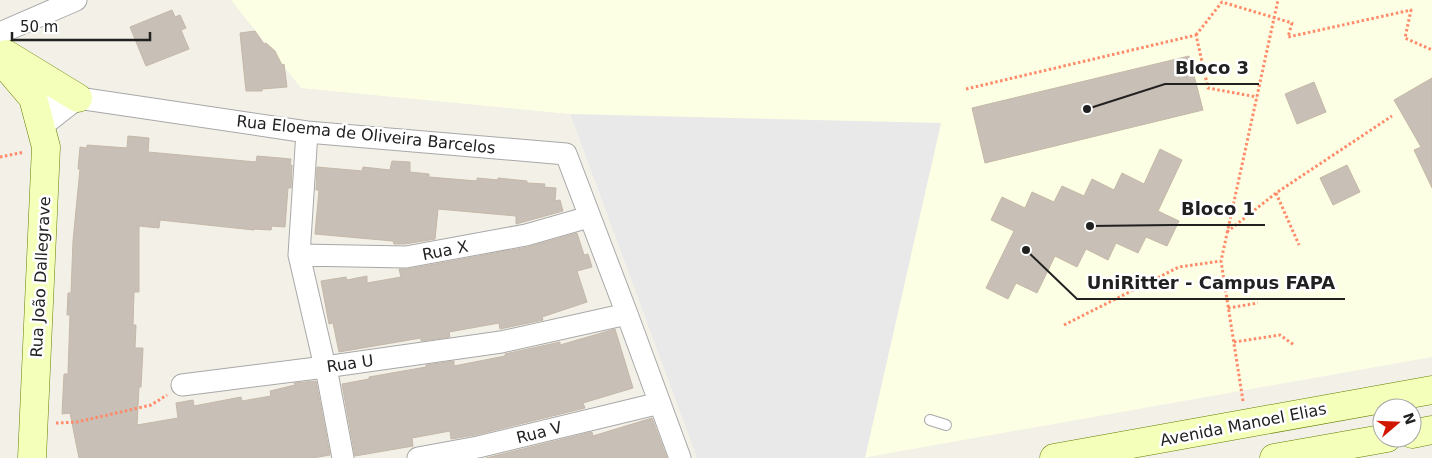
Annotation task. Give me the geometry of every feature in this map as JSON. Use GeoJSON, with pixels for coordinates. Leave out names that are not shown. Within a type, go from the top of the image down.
{"type":"FeatureCollection","features":[{"type":"Feature","properties":{"kind":"street"},"geometry":{"type":"LineString","coordinates":[[0,33],[76,0]]}},
{"type":"Feature","properties":{"kind":"street"},"geometry":{"type":"LineString","coordinates":[[0,50],[78,98],[41,127]]}},
{"type":"Feature","properties":{"kind":"street"},"geometry":{"type":"LineString","coordinates":[[0,59],[33,98]]}},
{"type":"Feature","properties":{"kind":"street","name":"Rua Eloema de Oliveira Barcelos"},"geometry":{"type":"LineString","coordinates":[[33,98],[78,98],[307,132],[566,154],[589,217]]}},
{"type":"Feature","properties":{"kind":"street","name":"Rua João Dallegrave"},"geometry":{"type":"LineString","coordinates":[[32,458],[46,147],[33,98]]}},
{"type":"Feature","properties":{"kind":"street"},"geometry":{"type":"LineString","coordinates":[[307,132],[299,255],[326,370],[343,458]]}},
{"type":"Feature","properties":{"kind":"street"},"geometry":{"type":"LineString","coordinates":[[589,217],[680,458]]}},
{"type":"Feature","properties":{"kind":"street","name":"Rua X"},"geometry":{"type":"LineString","coordinates":[[299,255],[406,257],[526,235],[589,217]]}},
{"type":"Feature","properties":{"kind":"street","name":"Rua U"},"geometry":{"type":"LineString","coordinates":[[182,385],[326,370],[501,342],[627,314]]}},
{"type":"Feature","properties":{"kind":"street","name":"Avenida Manoel Elias"},"geometry":{"type":"LineString","coordinates":[[1054,458],[1432,390]]}},
{"type":"Feature","properties":{"kind":"street","name":"Rua V"},"geometry":{"type":"LineString","coordinates":[[418,458],[478,447],[660,404]]}},
{"type":"Feature","properties":{"kind":"street"},"geometry":{"type":"LineString","coordinates":[[1255,421],[1292,456],[1372,441]]}},
{"type":"Feature","properties":{"kind":"lane"},"geometry":{"type":"LineString","coordinates":[[930,420],[946,425]]}},
{"type":"Feature","properties":{"kind":"path"},"geometry":{"type":"LineString","coordinates":[[1255,421],[1234,342],[1221,261],[1278,0]]}},
{"type":"Feature","properties":{"kind":"path"},"geometry":{"type":"LineString","coordinates":[[966,90],[1196,35],[1222,2],[1292,23],[1288,37],[1411,10],[1405,38],[1432,50]]}},
{"type":"Feature","properties":{"kind":"path"},"geometry":{"type":"LineString","coordinates":[[1196,35],[1208,88],[1257,97]]}},
{"type":"Feature","properties":{"kind":"path"},"geometry":{"type":"LineString","coordinates":[[1227,232],[1276,193],[1392,116]]}},
{"type":"Feature","properties":{"kind":"path"},"geometry":{"type":"LineString","coordinates":[[1276,193],[1299,245]]}},
{"type":"Feature","properties":{"kind":"path"},"geometry":{"type":"LineString","coordinates":[[1064,325],[1179,267],[1221,261]]}},
{"type":"Feature","properties":{"kind":"path"},"geometry":{"type":"LineString","coordinates":[[1228,308],[1258,303]]}},
{"type":"Feature","properties":{"kind":"path"},"geometry":{"type":"LineString","coordinates":[[1234,342],[1280,335],[1294,345]]}},
{"type":"Feature","properties":{"kind":"path"},"geometry":{"type":"LineString","coordinates":[[77,422],[152,405],[182,385]]}},
{"type":"Feature","properties":{"kind":"shaded area"},"geometry":{"type":"Polygon","coordinates":[[[231,0],[1432,0],[1432,357],[862,458],[697,458],[570,114],[301,88],[231,0]]]}},
{"type":"Feature","properties":{"kind":"shaded area"},"geometry":{"type":"Polygon","coordinates":[[[570,114],[941,123],[865,458],[697,458],[570,114]]]}},
{"type":"Feature","properties":{"kind":"building"},"geometry":{"type":"Polygon","coordinates":[[[172,10],[175,17],[180,15],[186,28],[181,30],[189,49],[146,66],[130,27],[172,10]]]}},
{"type":"Feature","properties":{"kind":"building"},"geometry":{"type":"Polygon","coordinates":[[[255,31],[264,44],[266,43],[275,51],[282,65],[284,64],[287,87],[262,89],[262,91],[246,91],[240,33],[255,31]]]}},
{"type":"Feature","properties":{"kind":"building"},"geometry":{"type":"Polygon","coordinates":[[[1189,56],[1203,110],[985,163],[972,108],[1189,56]]]}},
{"type":"Feature","properties":{"kind":"building"},"geometry":{"type":"Polygon","coordinates":[[[1432,78],[1432,188],[1414,150],[1421,147],[1394,100],[1432,78]]]}},
{"type":"Feature","properties":{"kind":"building"},"geometry":{"type":"Polygon","coordinates":[[[1314,82],[1326,112],[1297,124],[1285,94],[1314,82]]]}},
{"type":"Feature","properties":{"kind":"building"},"geometry":{"type":"Polygon","coordinates":[[[128,136],[149,138],[148,152],[256,162],[257,156],[291,159],[290,165],[292,165],[291,188],[288,188],[285,227],[272,226],[271,230],[254,230],[160,220],[159,228],[139,226],[139,292],[134,292],[133,325],[136,325],[135,348],[143,348],[137,425],[178,418],[176,403],[193,400],[194,406],[241,397],[242,401],[271,396],[270,391],[295,385],[294,383],[316,381],[330,455],[313,458],[79,458],[70,413],[62,414],[64,374],[68,374],[70,315],[67,315],[68,293],[71,293],[80,147],[87,148],[87,145],[127,148],[128,136]]]}},
{"type":"Feature","properties":{"kind":"building"},"geometry":{"type":"Polygon","coordinates":[[[1160,149],[1182,160],[1158,211],[1179,221],[1167,246],[1146,237],[1138,253],[1116,243],[1108,260],[1086,249],[1077,267],[1055,256],[1037,293],[1016,283],[1008,299],[986,288],[1014,231],[991,220],[1002,197],[1025,208],[1032,192],[1054,202],[1062,186],[1084,196],[1092,179],[1114,190],[1122,173],[1144,184],[1160,149]]]}},
{"type":"Feature","properties":{"kind":"building"},"geometry":{"type":"Polygon","coordinates":[[[392,161],[410,162],[410,172],[429,174],[429,177],[477,181],[477,178],[498,180],[498,178],[545,184],[544,187],[556,188],[555,201],[560,200],[563,211],[516,224],[516,216],[438,209],[435,239],[405,244],[394,244],[393,241],[315,234],[319,190],[316,190],[317,167],[362,171],[363,167],[390,170],[392,161]]]}},
{"type":"Feature","properties":{"kind":"building"},"geometry":{"type":"Polygon","coordinates":[[[1347,165],[1360,192],[1333,205],[1320,178],[1347,165]]]}},
{"type":"Feature","properties":{"kind":"building"},"geometry":{"type":"Polygon","coordinates":[[[577,233],[584,255],[588,254],[592,267],[577,271],[587,302],[542,317],[543,320],[500,329],[499,323],[449,332],[450,337],[421,341],[421,338],[339,352],[333,323],[329,324],[321,281],[346,277],[347,280],[367,276],[367,283],[401,277],[399,269],[408,269],[528,247],[577,233]]]}},
{"type":"Feature","properties":{"kind":"building"},"geometry":{"type":"Polygon","coordinates":[[[615,329],[633,388],[583,403],[585,408],[475,435],[451,439],[450,431],[412,438],[413,446],[355,456],[342,384],[369,379],[369,377],[426,367],[426,365],[454,361],[454,366],[505,356],[505,354],[560,342],[560,345],[615,329]]]}},
{"type":"Feature","properties":{"kind":"building"},"geometry":{"type":"Polygon","coordinates":[[[652,418],[667,458],[486,458],[592,432],[593,436],[652,418]]]}},
{"type":"Feature","properties":{"kind":"place","name":"Bloco 3"},"geometry":{"type":"Point","coordinates":[1087,109]}},
{"type":"Feature","properties":{"kind":"place","name":"Bloco 1"},"geometry":{"type":"Point","coordinates":[1090,226]}},
{"type":"Feature","properties":{"kind":"place","name":"UniRitter - Campus FAPA"},"geometry":{"type":"Point","coordinates":[1026,250]}}]}
